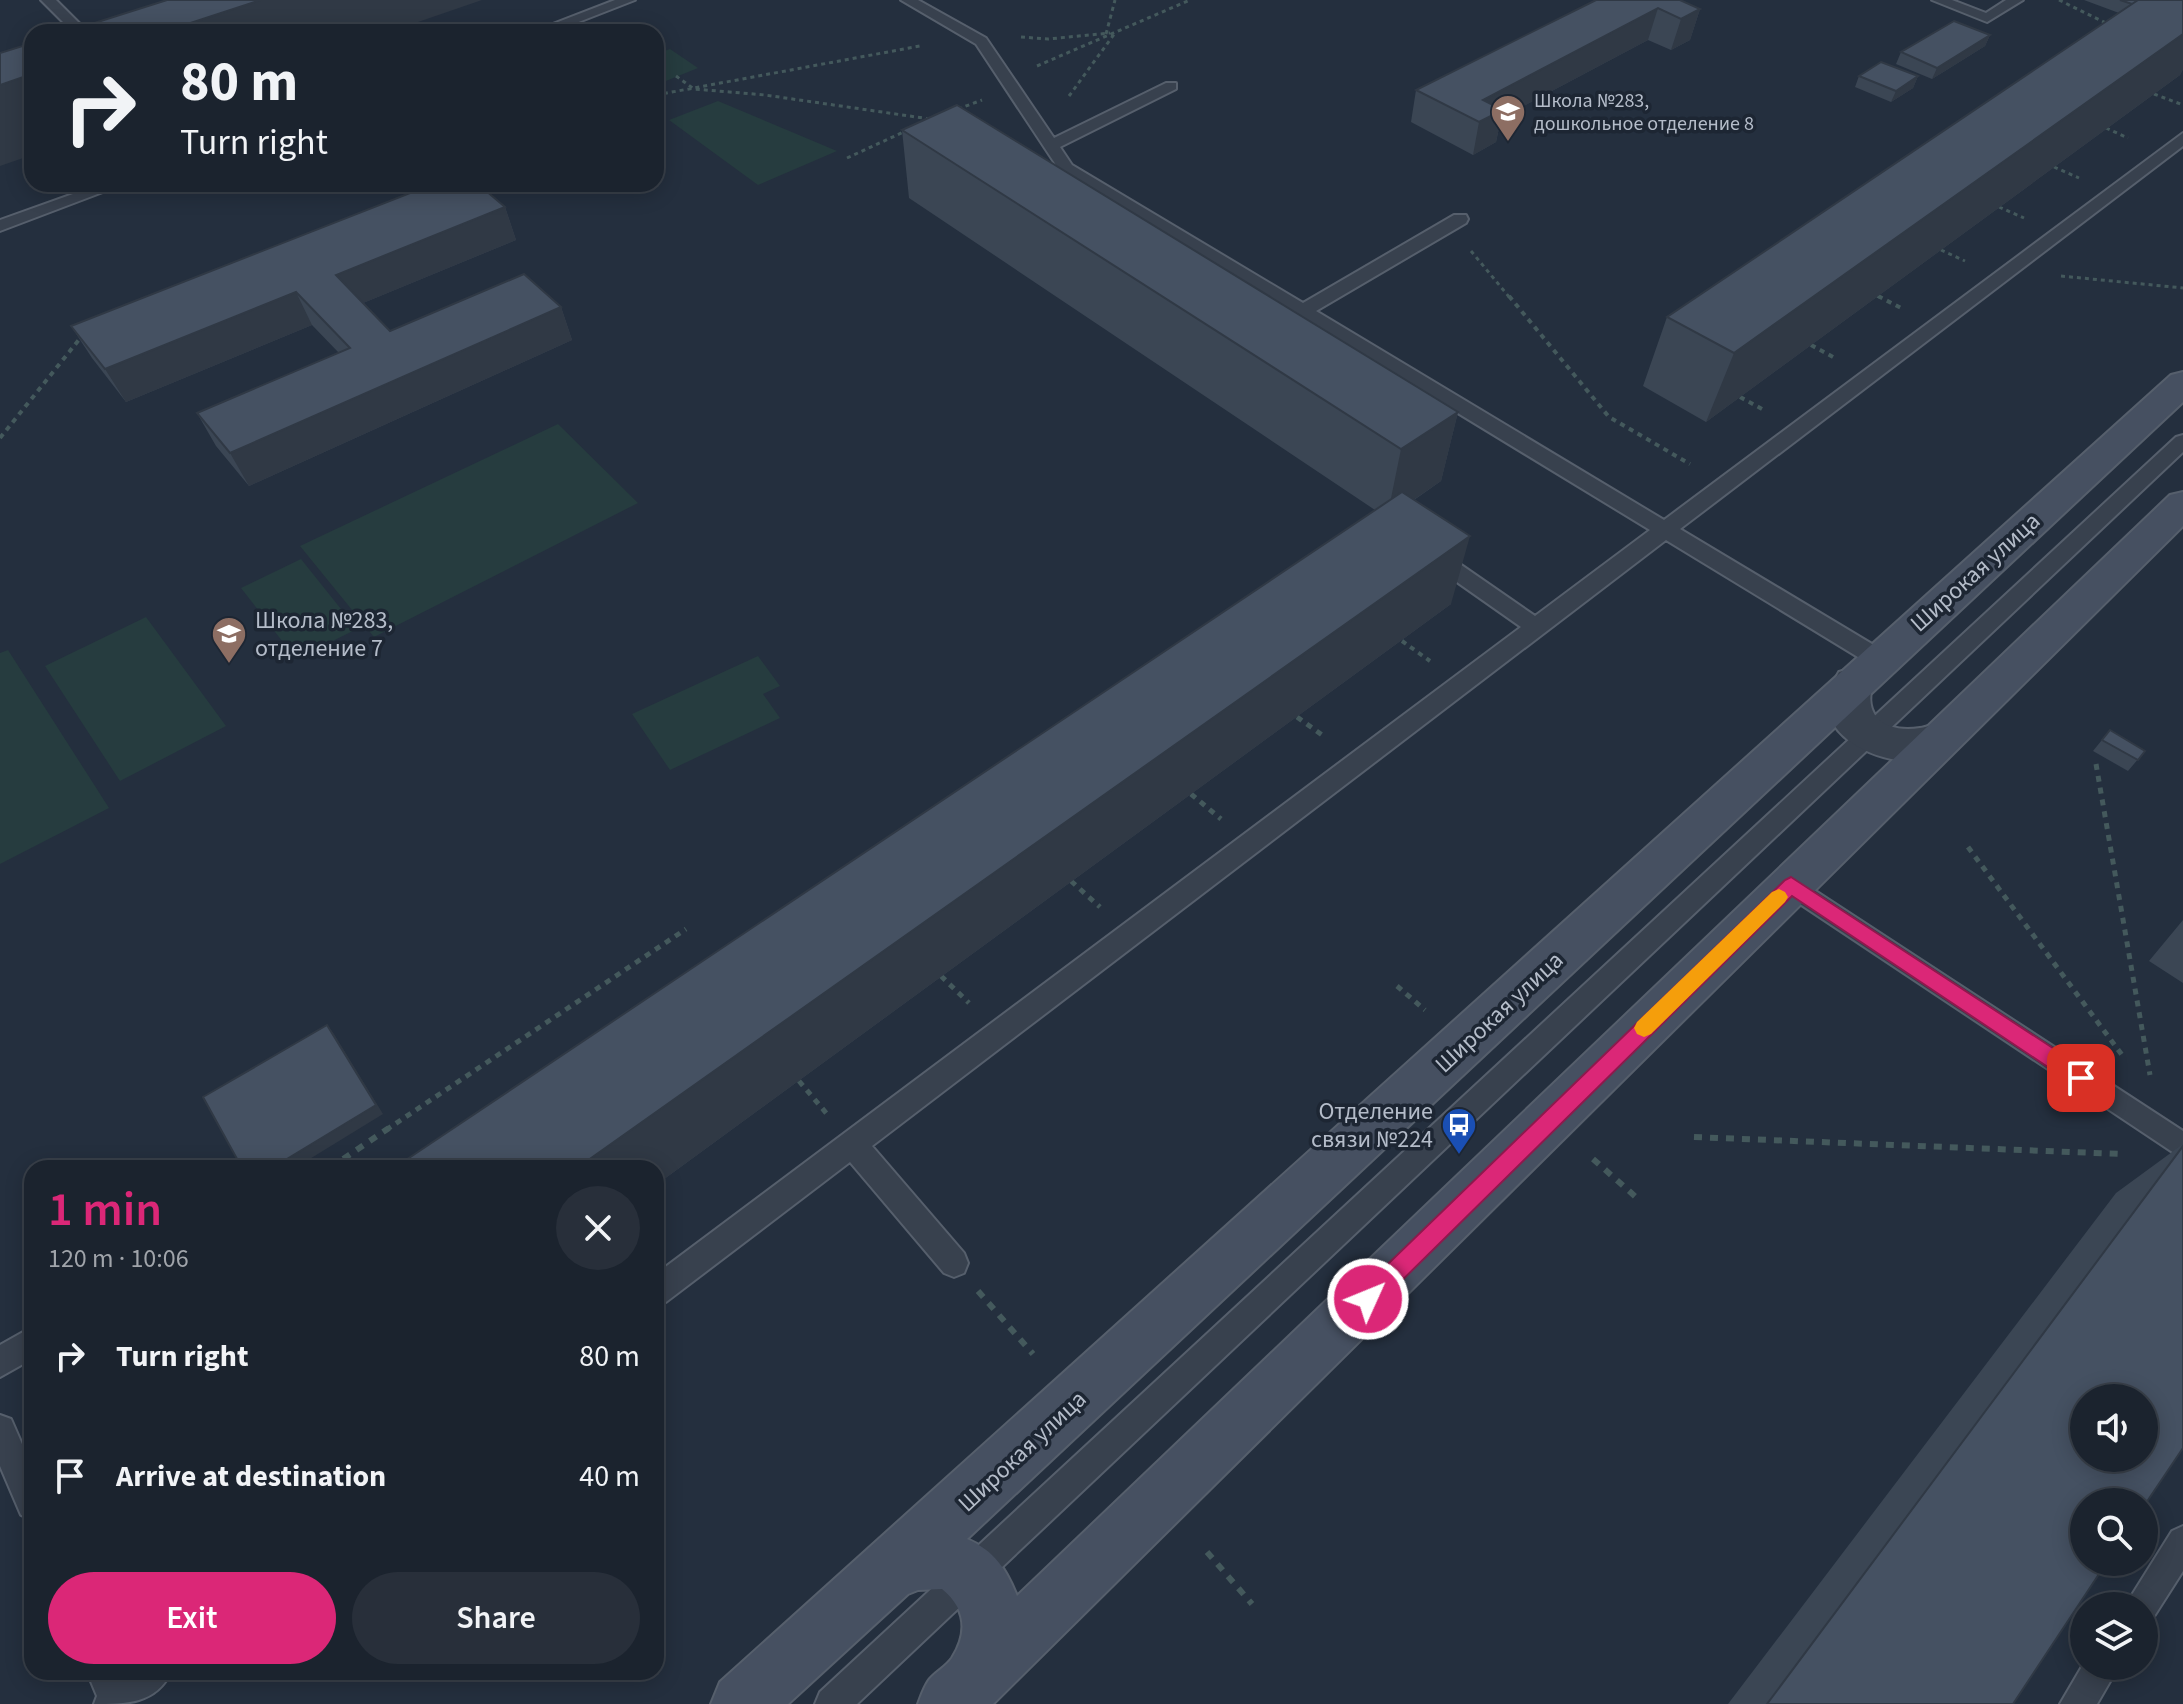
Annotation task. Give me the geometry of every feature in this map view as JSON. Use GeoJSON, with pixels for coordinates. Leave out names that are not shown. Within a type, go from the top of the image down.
{"type":"FeatureCollection","features":[{"type":"Feature","properties":{"kind":"main road","name":"Широкая улица"},"geometry":{"type":"LineString","coordinates":[[742,1704],[1465,1044],[1867,692],[2183,383]]}},
{"type":"Feature","properties":{"kind":"main road"},"geometry":{"type":"LineString","coordinates":[[958,1695],[2183,504]]}},
{"type":"Feature","properties":{"kind":"main road"},"geometry":{"type":"LineString","coordinates":[[887,1574],[909,1560],[935,1557],[959,1564],[973,1573],[991,1605],[994,1634],[985,1662],[958,1695]]}},
{"type":"Feature","properties":{"kind":"street"},"geometry":{"type":"LineString","coordinates":[[1867,692],[1891,744],[1911,747],[1930,745],[1943,737]]}},
{"type":"Feature","properties":{"kind":"lane"},"geometry":{"type":"LineString","coordinates":[[48,0],[78,24]]}},
{"type":"Feature","properties":{"kind":"lane"},"geometry":{"type":"LineString","coordinates":[[561,24],[628,0]]}},
{"type":"Feature","properties":{"kind":"lane"},"geometry":{"type":"LineString","coordinates":[[908,0],[981,41],[1066,168],[1663,529],[1867,692]]}},
{"type":"Feature","properties":{"kind":"lane"},"geometry":{"type":"LineString","coordinates":[[1939,0],[1987,18],[2016,0]]}},
{"type":"Feature","properties":{"kind":"lane"},"geometry":{"type":"LineString","coordinates":[[1047,139],[1171,86]]}},
{"type":"Feature","properties":{"kind":"lane"},"geometry":{"type":"LineString","coordinates":[[664,1286],[2183,138]]}},
{"type":"Feature","properties":{"kind":"lane"},"geometry":{"type":"LineString","coordinates":[[0,226],[94,192]]}},
{"type":"Feature","properties":{"kind":"lane"},"geometry":{"type":"LineString","coordinates":[[1303,311],[1455,222]]}},
{"type":"Feature","properties":{"kind":"lane","name":"Широкая улица"},"geometry":{"type":"LineString","coordinates":[[832,1704],[973,1573],[1867,692],[2183,441]]}},
{"type":"Feature","properties":{"kind":"lane"},"geometry":{"type":"LineString","coordinates":[[1425,550],[1535,626]]}},
{"type":"Feature","properties":{"kind":"lane"},"geometry":{"type":"LineString","coordinates":[[1791,885],[2183,1146]]}},
{"type":"Feature","properties":{"kind":"lane"},"geometry":{"type":"LineString","coordinates":[[852,1143],[954,1263]]}},
{"type":"Feature","properties":{"kind":"lane"},"geometry":{"type":"LineString","coordinates":[[0,1362],[24,1347]]}},
{"type":"Feature","properties":{"kind":"lane"},"geometry":{"type":"LineString","coordinates":[[0,1430],[24,1486]]}},
{"type":"Feature","properties":{"kind":"lane"},"geometry":{"type":"LineString","coordinates":[[2150,1592],[2183,1542]]}},
{"type":"Feature","properties":{"kind":"lane"},"geometry":{"type":"LineString","coordinates":[[112,1695],[139,1680]]}},
{"type":"Feature","properties":{"kind":"lane"},"geometry":{"type":"LineString","coordinates":[[2077,1704],[2093,1680]]}},
{"type":"Feature","properties":{"kind":"path"},"geometry":{"type":"LineString","coordinates":[[1106,34],[1115,0]]}},
{"type":"Feature","properties":{"kind":"path"},"geometry":{"type":"LineString","coordinates":[[958,109],[1190,0]]}},
{"type":"Feature","properties":{"kind":"path"},"geometry":{"type":"LineString","coordinates":[[2059,0],[2115,27]]}},
{"type":"Feature","properties":{"kind":"path"},"geometry":{"type":"LineString","coordinates":[[953,25],[1048,39],[1115,33]]}},
{"type":"Feature","properties":{"kind":"path"},"geometry":{"type":"LineString","coordinates":[[1047,139],[1115,33]]}},
{"type":"Feature","properties":{"kind":"path"},"geometry":{"type":"LineString","coordinates":[[664,94],[946,41],[981,41]]}},
{"type":"Feature","properties":{"kind":"path"},"geometry":{"type":"LineString","coordinates":[[676,76],[694,89],[765,95],[930,119],[847,158]]}},
{"type":"Feature","properties":{"kind":"path"},"geometry":{"type":"LineString","coordinates":[[2154,94],[2183,105]]}},
{"type":"Feature","properties":{"kind":"path"},"geometry":{"type":"LineString","coordinates":[[1455,222],[1609,417],[1723,484]]}},
{"type":"Feature","properties":{"kind":"path"},"geometry":{"type":"LineString","coordinates":[[2006,271],[2183,288]]}},
{"type":"Feature","properties":{"kind":"path"},"geometry":{"type":"LineString","coordinates":[[0,438],[88,329]]}},
{"type":"Feature","properties":{"kind":"path"},"geometry":{"type":"LineString","coordinates":[[2096,764],[2152,1083]]}},
{"type":"Feature","properties":{"kind":"path"},"geometry":{"type":"LineString","coordinates":[[1968,847],[2127,1061]]}},
{"type":"Feature","properties":{"kind":"path"},"geometry":{"type":"LineString","coordinates":[[342,1160],[686,929]]}},
{"type":"Feature","properties":{"kind":"path"},"geometry":{"type":"LineString","coordinates":[[1397,986],[1426,1010]]}},
{"type":"Feature","properties":{"kind":"path"},"geometry":{"type":"LineString","coordinates":[[1694,1137],[2138,1154]]}},
{"type":"Feature","properties":{"kind":"path"},"geometry":{"type":"LineString","coordinates":[[1593,1159],[1637,1198]]}},
{"type":"Feature","properties":{"kind":"path"},"geometry":{"type":"LineString","coordinates":[[1005,1323],[1033,1354]]}},
{"type":"Feature","properties":{"kind":"path"},"geometry":{"type":"LineString","coordinates":[[1207,1552],[1252,1604]]}},
{"type":"Feature","properties":{"kind":"green space"},"geometry":{"type":"Polygon","coordinates":[[[670,49],[698,68],[664,82],[664,51],[670,49]]]}},
{"type":"Feature","properties":{"kind":"green space"},"geometry":{"type":"Polygon","coordinates":[[[718,101],[837,151],[758,185],[669,120],[718,101]]]}},
{"type":"Feature","properties":{"kind":"green space"},"geometry":{"type":"Polygon","coordinates":[[[558,424],[638,503],[374,637],[300,546],[558,424]]]}},
{"type":"Feature","properties":{"kind":"green space"},"geometry":{"type":"Polygon","coordinates":[[[301,559],[357,629],[296,659],[241,588],[301,559]]]}},
{"type":"Feature","properties":{"kind":"green space"},"geometry":{"type":"Polygon","coordinates":[[[146,617],[226,726],[120,781],[45,666],[146,617]]]}},
{"type":"Feature","properties":{"kind":"green space"},"geometry":{"type":"Polygon","coordinates":[[[8,650],[109,808],[0,864],[0,653],[8,650]]]}},
{"type":"Feature","properties":{"kind":"green space"},"geometry":{"type":"Polygon","coordinates":[[[758,656],[780,686],[763,694],[780,718],[670,770],[632,714],[758,656]]]}},
{"type":"Feature","properties":{"kind":"building"},"geometry":{"type":"Polygon","coordinates":[[[167,0],[261,0],[188,24],[91,24],[167,0]]]}},
{"type":"Feature","properties":{"kind":"building"},"geometry":{"type":"Polygon","coordinates":[[[1596,0],[1680,0],[1700,9],[1681,19],[1658,8],[1483,100],[1503,110],[1479,122],[1416,90],[1596,0]]]}},
{"type":"Feature","properties":{"kind":"building"},"geometry":{"type":"Polygon","coordinates":[[[2138,0],[2183,0],[2183,34],[1734,353],[1667,317],[2138,0]]]}},
{"type":"Feature","properties":{"kind":"building"},"geometry":{"type":"Polygon","coordinates":[[[1954,21],[1990,35],[1937,68],[1901,52],[1954,21]]]}},
{"type":"Feature","properties":{"kind":"building"},"geometry":{"type":"Polygon","coordinates":[[[24,46],[24,77],[0,85],[0,53],[24,46]]]}},
{"type":"Feature","properties":{"kind":"building"},"geometry":{"type":"Polygon","coordinates":[[[1881,62],[1918,76],[1896,91],[1859,76],[1881,62]]]}},
{"type":"Feature","properties":{"kind":"building"},"geometry":{"type":"Polygon","coordinates":[[[957,105],[1458,412],[1401,449],[902,130],[957,105]]]}},
{"type":"Feature","properties":{"kind":"building"},"geometry":{"type":"Polygon","coordinates":[[[413,192],[487,192],[505,207],[336,275],[390,331],[524,274],[561,307],[230,453],[197,413],[350,348],[296,292],[105,369],[71,326],[413,192]]]}},
{"type":"Feature","properties":{"kind":"building"},"geometry":{"type":"Polygon","coordinates":[[[1402,492],[1470,536],[588,1160],[406,1160],[1402,492]]]}},
{"type":"Feature","properties":{"kind":"building"},"geometry":{"type":"Polygon","coordinates":[[[2110,730],[2145,751],[2138,760],[2102,740],[2110,730]]]}},
{"type":"Feature","properties":{"kind":"building"},"geometry":{"type":"Polygon","coordinates":[[[327,1025],[376,1105],[285,1160],[238,1160],[203,1097],[327,1025]]]}},
{"type":"Feature","properties":{"kind":"building"},"geometry":{"type":"Polygon","coordinates":[[[2183,1146],[2183,1448],[2156,1488],[2070,1488],[2070,1576],[2098,1576],[2087,1592],[2070,1592],[2070,1618],[2013,1704],[1767,1704],[2183,1146]]]}},
{"type":"Feature","properties":{"kind":"slow traffic"},"geometry":{"type":"LineString","coordinates":[[1644,1028],[1779,897]]}},
{"type":"Feature","properties":{"kind":"place","name":"Школа №283, дошкольное отделение 8"},"geometry":{"type":"Point","coordinates":[1508,143]}},
{"type":"Feature","properties":{"kind":"place","name":"Школа №283, отделение 7"},"geometry":{"type":"Point","coordinates":[229,665]}},
{"type":"Feature","properties":{"kind":"place","name":"Отделение связи №224"},"geometry":{"type":"Point","coordinates":[1459,1156]}},
{"type":"Feature","properties":{"kind":"route"},"geometry":{"type":"LineString","coordinates":[[1368,1299],[1791,885],[2081,1078]]}}]}
